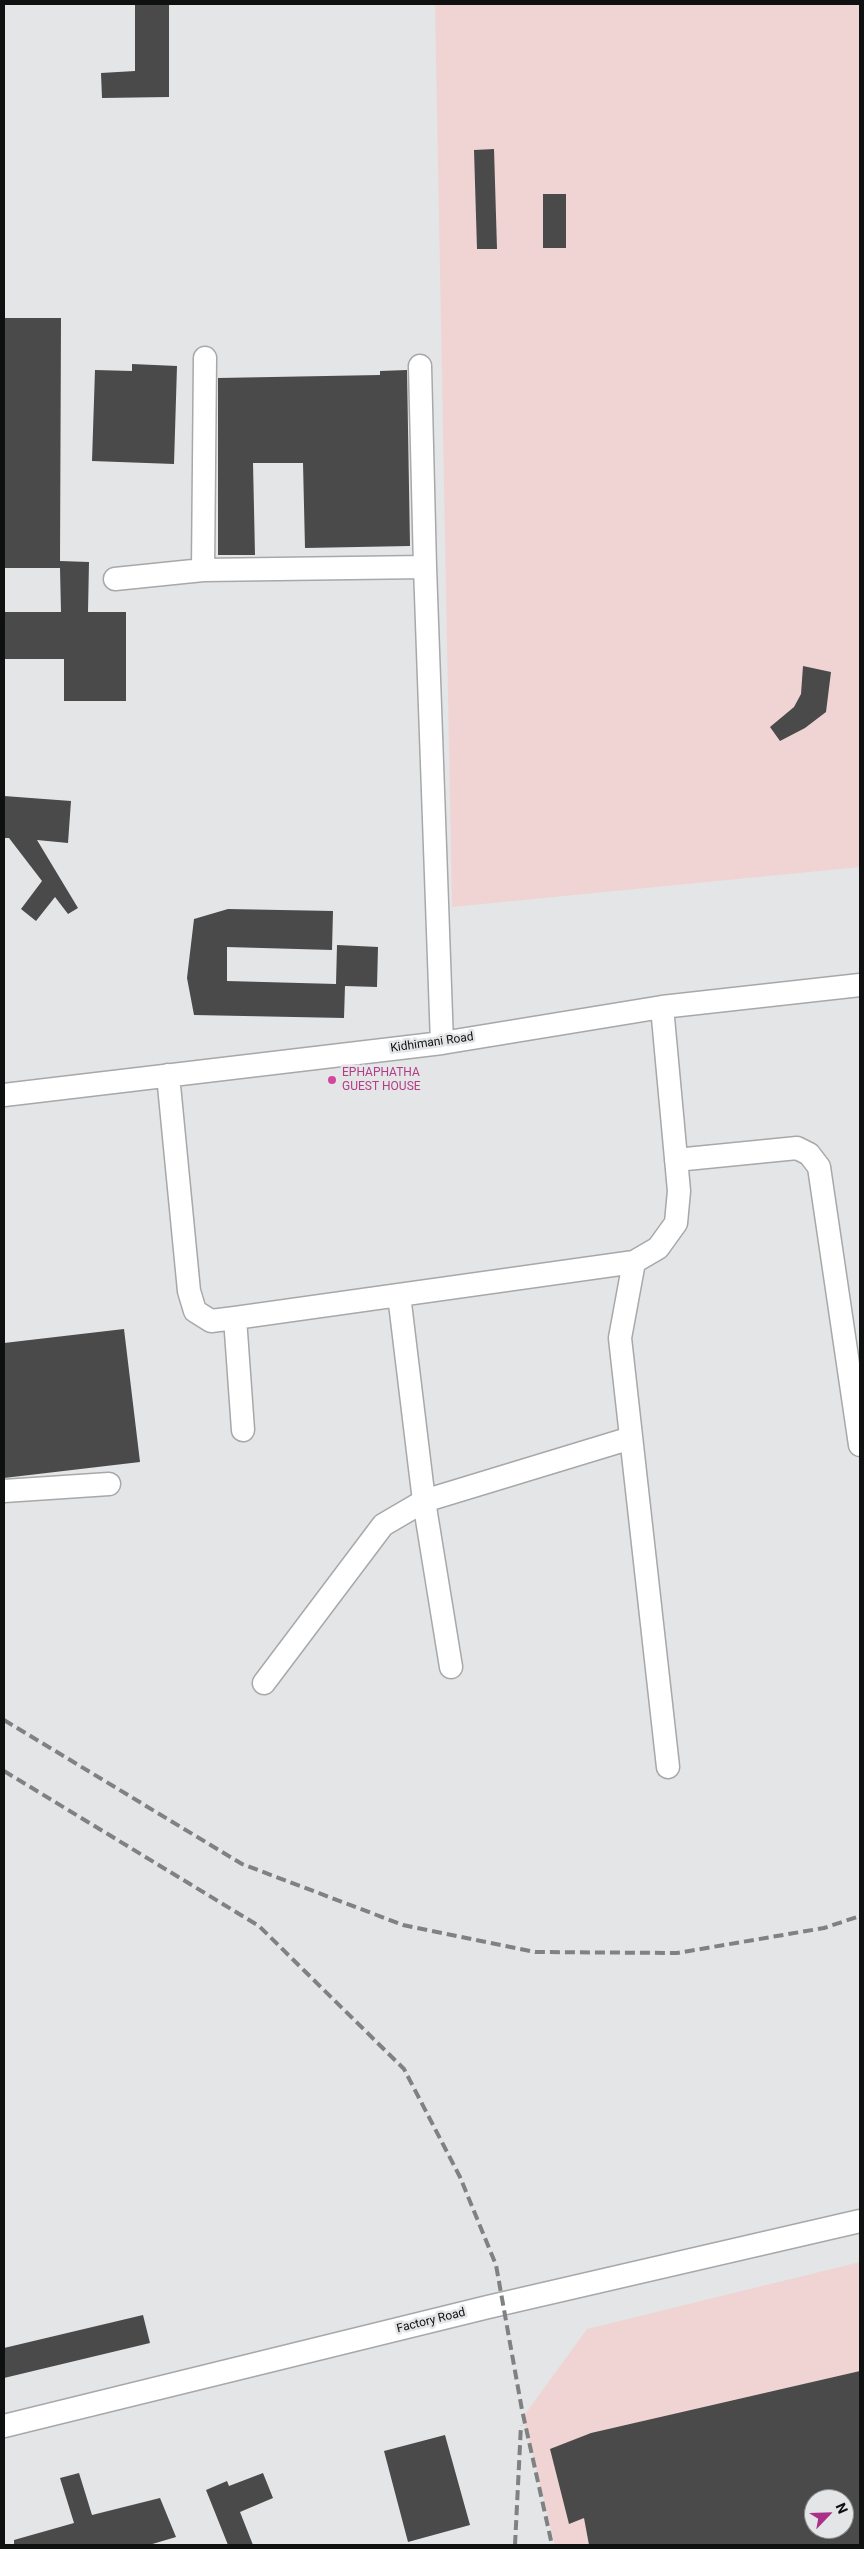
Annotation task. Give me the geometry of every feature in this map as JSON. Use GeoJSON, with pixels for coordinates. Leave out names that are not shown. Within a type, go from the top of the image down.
{"type":"FeatureCollection","features":[{"type":"Feature","properties":{"kind":"street"},"geometry":{"type":"LineString","coordinates":[[203,570],[204,358]]}},
{"type":"Feature","properties":{"kind":"street"},"geometry":{"type":"LineString","coordinates":[[420,366],[424,567],[442,1043]]}},
{"type":"Feature","properties":{"kind":"street"},"geometry":{"type":"LineString","coordinates":[[115,579],[203,570],[424,567]]}},
{"type":"Feature","properties":{"kind":"street","name":"Kidhimani Road"},"geometry":{"type":"LineString","coordinates":[[4,1095],[442,1043],[662,1007],[860,985]]}},
{"type":"Feature","properties":{"kind":"street"},"geometry":{"type":"LineString","coordinates":[[168,1075],[189,1291],[195,1311],[211,1321],[399,1296],[634,1262],[658,1248],[676,1224],[679,1191],[662,1007]]}},
{"type":"Feature","properties":{"kind":"street"},"geometry":{"type":"LineString","coordinates":[[676,1160],[798,1148],[809,1154],[819,1167],[860,1445]]}},
{"type":"Feature","properties":{"kind":"street"},"geometry":{"type":"LineString","coordinates":[[634,1262],[620,1338],[668,1767]]}},
{"type":"Feature","properties":{"kind":"street"},"geometry":{"type":"LineString","coordinates":[[399,1296],[424,1501],[451,1667]]}},
{"type":"Feature","properties":{"kind":"street"},"geometry":{"type":"LineString","coordinates":[[235,1318],[243,1430]]}},
{"type":"Feature","properties":{"kind":"street"},"geometry":{"type":"LineString","coordinates":[[264,1683],[383,1525],[424,1501],[631,1438]]}},
{"type":"Feature","properties":{"kind":"street"},"geometry":{"type":"LineString","coordinates":[[4,1491],[109,1484]]}},
{"type":"Feature","properties":{"kind":"street","name":"Factory Road"},"geometry":{"type":"LineString","coordinates":[[4,2426],[488,2307],[860,2221]]}},
{"type":"Feature","properties":{"kind":"shaded area"},"geometry":{"type":"Polygon","coordinates":[[[435,4],[860,4],[860,867],[452,907],[435,4]]]}},
{"type":"Feature","properties":{"kind":"shaded area"},"geometry":{"type":"Polygon","coordinates":[[[860,2262],[860,2545],[555,2545],[523,2417],[587,2329],[860,2262]]]}},
{"type":"Feature","properties":{"kind":"building"},"geometry":{"type":"Polygon","coordinates":[[[135,4],[169,4],[169,97],[102,98],[101,73],[135,71],[135,4]]]}},
{"type":"Feature","properties":{"kind":"building"},"geometry":{"type":"Polygon","coordinates":[[[494,149],[497,249],[477,249],[474,150],[494,149]]]}},
{"type":"Feature","properties":{"kind":"building"},"geometry":{"type":"Polygon","coordinates":[[[543,194],[566,194],[566,248],[543,248],[543,194]]]}},
{"type":"Feature","properties":{"kind":"building"},"geometry":{"type":"Polygon","coordinates":[[[4,318],[61,318],[60,561],[89,562],[88,612],[126,612],[126,701],[64,701],[64,659],[4,659],[4,612],[61,612],[60,568],[4,568],[4,318]]]}},
{"type":"Feature","properties":{"kind":"building"},"geometry":{"type":"Polygon","coordinates":[[[132,364],[177,366],[174,464],[92,461],[95,370],[132,371],[132,364]]]}},
{"type":"Feature","properties":{"kind":"building"},"geometry":{"type":"Polygon","coordinates":[[[407,370],[410,546],[305,548],[303,463],[253,463],[255,555],[218,555],[218,378],[380,375],[380,371],[407,370]]]}},
{"type":"Feature","properties":{"kind":"building"},"geometry":{"type":"Polygon","coordinates":[[[803,666],[831,672],[826,712],[805,728],[780,741],[770,727],[794,707],[801,694],[803,666]]]}},
{"type":"Feature","properties":{"kind":"building"},"geometry":{"type":"Polygon","coordinates":[[[4,796],[71,801],[68,843],[37,840],[78,908],[68,914],[55,897],[36,921],[21,909],[42,881],[9,838],[4,838],[4,796]]]}},
{"type":"Feature","properties":{"kind":"building"},"geometry":{"type":"Polygon","coordinates":[[[228,909],[333,911],[332,950],[227,947],[227,981],[336,984],[337,945],[378,947],[377,987],[345,986],[344,1018],[194,1015],[187,978],[194,919],[228,909]]]}},
{"type":"Feature","properties":{"kind":"building"},"geometry":{"type":"Polygon","coordinates":[[[124,1329],[140,1462],[4,1478],[4,1343],[124,1329]]]}},
{"type":"Feature","properties":{"kind":"building"},"geometry":{"type":"Polygon","coordinates":[[[143,2315],[150,2343],[4,2378],[4,2348],[143,2315]]]}},
{"type":"Feature","properties":{"kind":"building"},"geometry":{"type":"Polygon","coordinates":[[[860,2371],[860,2545],[589,2545],[584,2518],[569,2524],[550,2449],[591,2433],[860,2371]]]}},
{"type":"Feature","properties":{"kind":"building"},"geometry":{"type":"Polygon","coordinates":[[[445,2435],[470,2525],[408,2542],[384,2451],[445,2435]]]}},
{"type":"Feature","properties":{"kind":"building"},"geometry":{"type":"Polygon","coordinates":[[[79,2473],[92,2515],[160,2498],[176,2537],[149,2545],[14,2545],[14,2540],[74,2523],[60,2478],[79,2473]]]}},
{"type":"Feature","properties":{"kind":"building"},"geometry":{"type":"Polygon","coordinates":[[[263,2473],[273,2498],[240,2512],[253,2545],[228,2545],[206,2490],[227,2481],[229,2486],[263,2473]]]}},
{"type":"Feature","properties":{"kind":"railway"},"geometry":{"type":"LineString","coordinates":[[4,1720],[242,1864],[403,1925],[535,1952],[677,1953],[824,1928],[860,1916]]}},
{"type":"Feature","properties":{"kind":"railway"},"geometry":{"type":"LineString","coordinates":[[4,1771],[259,1926],[404,2069],[460,2177],[496,2265],[522,2410],[552,2545]]}},
{"type":"Feature","properties":{"kind":"railway"},"geometry":{"type":"LineString","coordinates":[[515,2545],[521,2425]]}},
{"type":"Feature","properties":{"kind":"place","name":"EPHAPHATHA GUEST HOUSE"},"geometry":{"type":"Point","coordinates":[332,1080]}}]}
